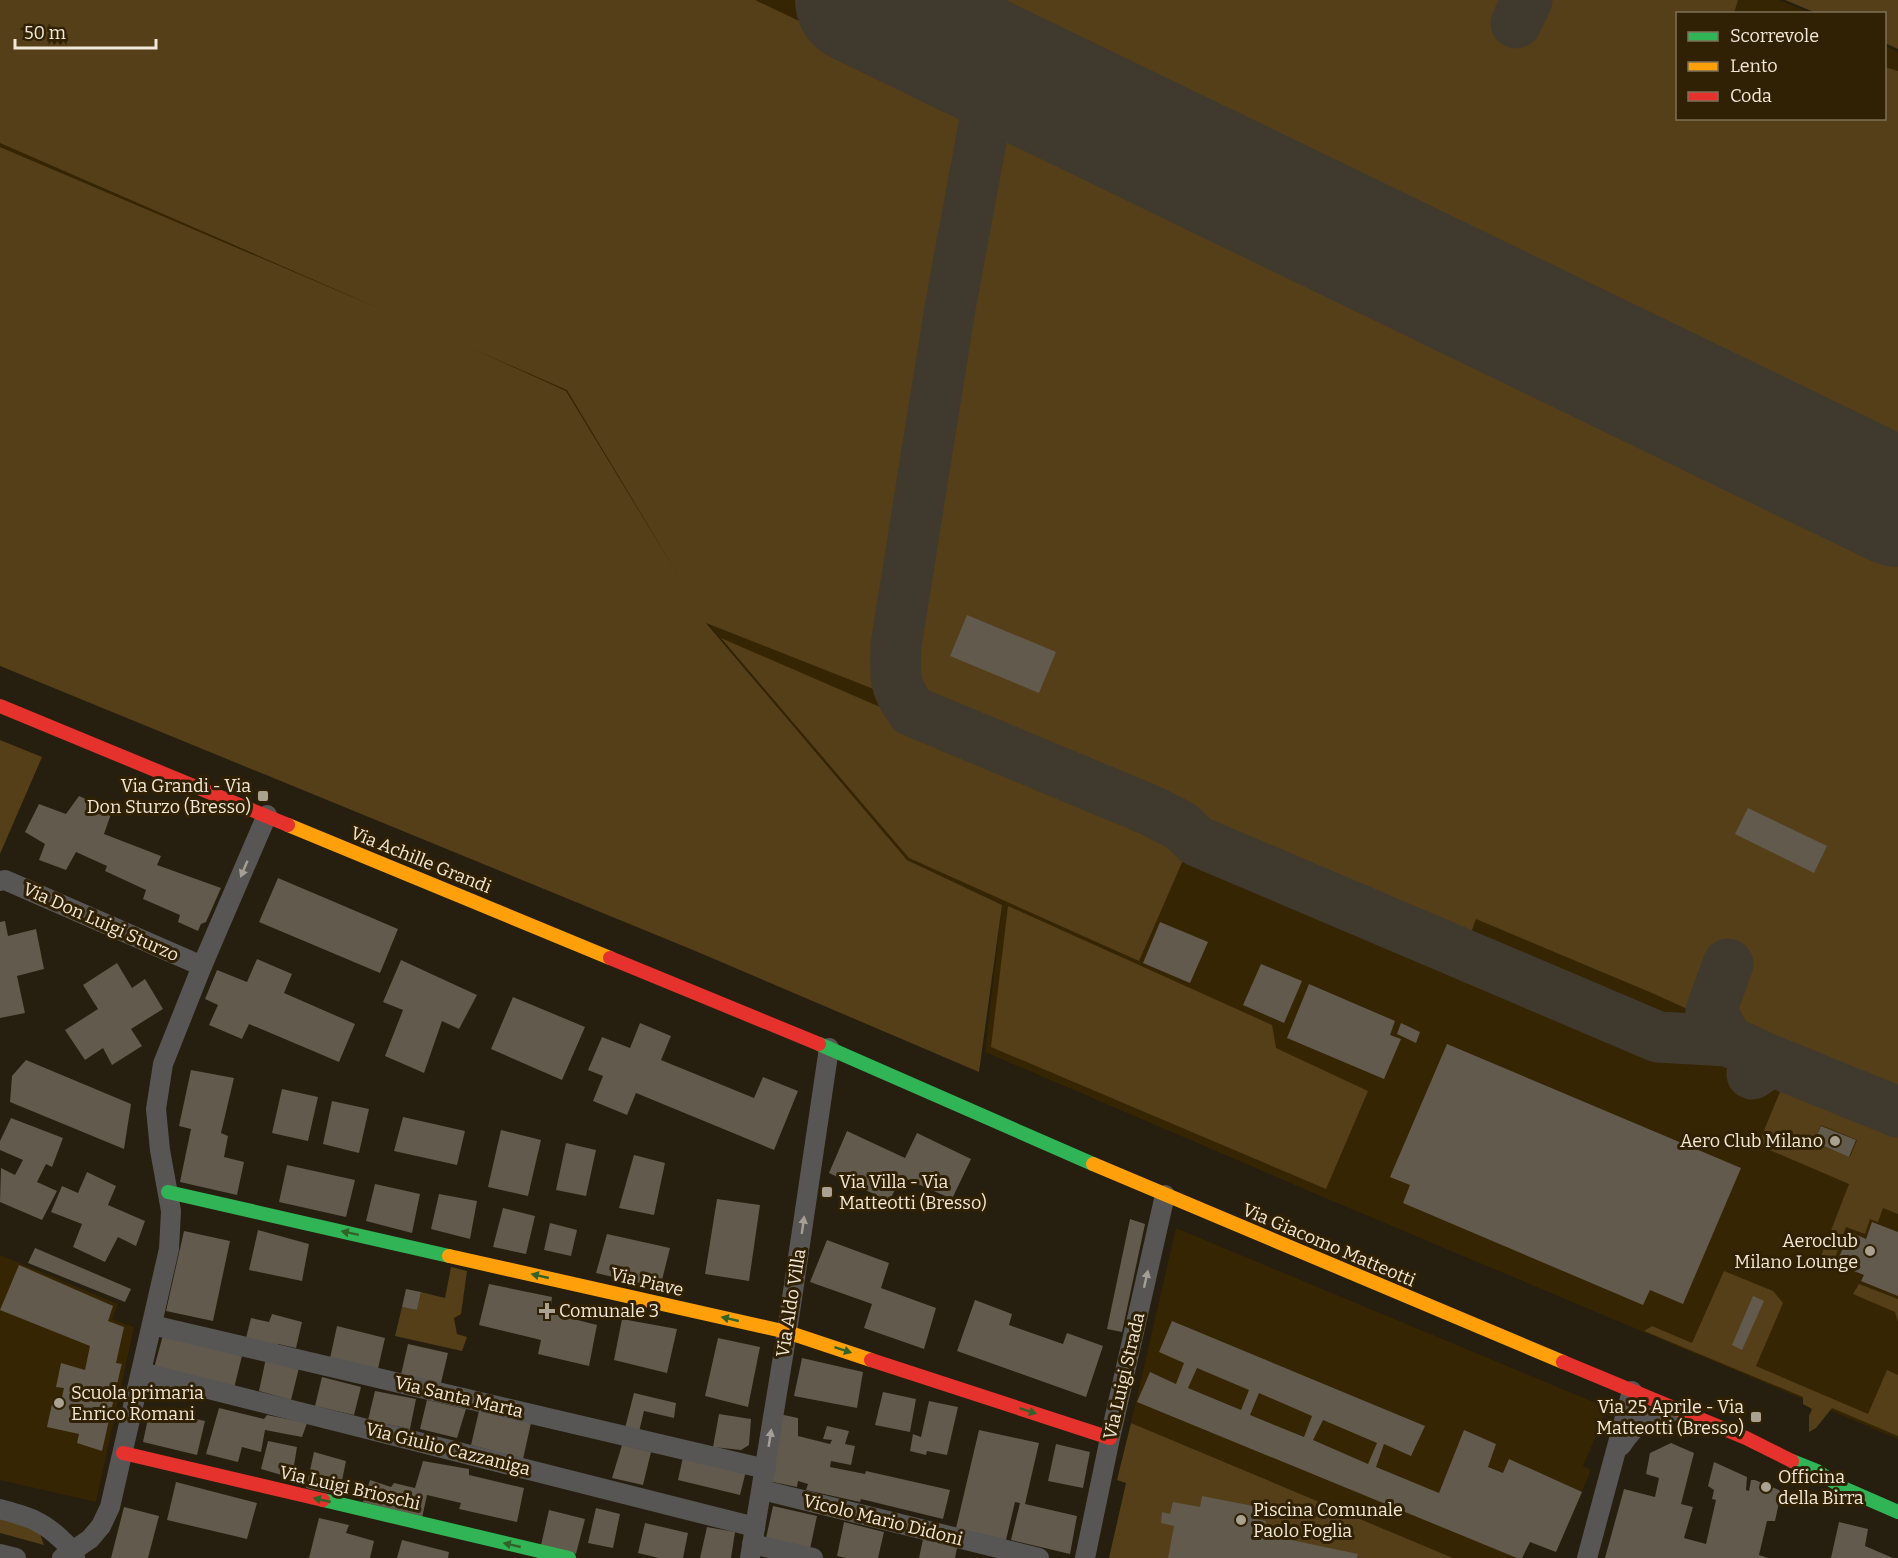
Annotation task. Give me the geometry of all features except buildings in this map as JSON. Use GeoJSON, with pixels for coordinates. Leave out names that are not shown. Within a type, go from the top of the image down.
{"type":"FeatureCollection","features":[{"type":"Feature","properties":{"kind":"street","name":"Via Achille Grandi"},"geometry":{"type":"LineString","coordinates":[[0,706],[829,1048]]}},
{"type":"Feature","properties":{"kind":"street","name":"Via Don Luigi Sturzo"},"geometry":{"type":"LineString","coordinates":[[70,1555],[90,1539],[101,1526],[110,1507],[170,1249],[171,1211],[160,1150],[156,1109],[164,1064],[202,966],[267,815]]}},
{"type":"Feature","properties":{"kind":"street","name":"Via Don Luigi Sturzo"},"geometry":{"type":"LineString","coordinates":[[0,881],[4,880],[202,966]]}},
{"type":"Feature","properties":{"kind":"street","name":"Via Giacomo Matteotti"},"geometry":{"type":"LineString","coordinates":[[829,1048],[1165,1195],[1746,1438],[1817,1471],[1843,1488],[1898,1512]]}},
{"type":"Feature","properties":{"kind":"street","name":"Via Aldo Villa"},"geometry":{"type":"LineString","coordinates":[[752,1543],[788,1332],[829,1048]]}},
{"type":"Feature","properties":{"kind":"street","name":"Via Piave"},"geometry":{"type":"LineString","coordinates":[[168,1192],[788,1332],[1110,1438]]}},
{"type":"Feature","properties":{"kind":"street","name":"Via Luigi Strada"},"geometry":{"type":"LineString","coordinates":[[1085,1558],[1165,1195]]}},
{"type":"Feature","properties":{"kind":"street","name":"Via Santa Marta"},"geometry":{"type":"LineString","coordinates":[[152,1325],[766,1469]]}},
{"type":"Feature","properties":{"kind":"street","name":"Via Giulio Cazzaniga"},"geometry":{"type":"LineString","coordinates":[[141,1372],[752,1543],[813,1558]]}},
{"type":"Feature","properties":{"kind":"street"},"geometry":{"type":"LineString","coordinates":[[1587,1558],[1632,1392]]}},
{"type":"Feature","properties":{"kind":"street"},"geometry":{"type":"LineString","coordinates":[[1615,1455],[1632,1430],[1648,1418],[1677,1410]]}},
{"type":"Feature","properties":{"kind":"street","name":"Via Luigi Brioschi"},"geometry":{"type":"LineString","coordinates":[[123,1453],[569,1558]]}},
{"type":"Feature","properties":{"kind":"street","name":"Via Giacomo Matteotti"},"geometry":{"type":"LineString","coordinates":[[1817,1471],[1845,1475]]}},
{"type":"Feature","properties":{"kind":"street","name":"Vicolo Mario Didoni"},"geometry":{"type":"LineString","coordinates":[[762,1490],[1039,1558]]}},
{"type":"Feature","properties":{"kind":"street"},"geometry":{"type":"LineString","coordinates":[[0,1509],[35,1519],[48,1527],[70,1555]]}},
{"type":"Feature","properties":{"kind":"street"},"geometry":{"type":"LineString","coordinates":[[0,1554],[16,1558]]}},
{"type":"Feature","properties":{"kind":"shaded area"},"geometry":{"type":"Polygon","coordinates":[[[0,0],[1779,0],[1808,12],[1676,12],[1676,120],[1886,120],[1886,46],[1898,52],[1898,1439],[985,1052],[1002,905],[907,860],[707,623],[566,391],[0,147],[0,0]]]}},
{"type":"Feature","properties":{"kind":"shaded area"},"geometry":{"type":"Polygon","coordinates":[[[0,0],[755,0],[973,104],[959,183],[946,280],[876,690],[706,623],[907,860],[1002,905],[979,1072],[693,950],[0,666],[0,147],[383,310],[0,143],[0,0]],[[473,349],[566,391],[678,575],[567,390],[473,349]]]}},
{"type":"Feature","properties":{"kind":"shaded area"},"geometry":{"type":"Polygon","coordinates":[[[956,0],[1738,0],[1734,12],[1676,12],[1676,120],[1886,120],[1886,67],[1898,71],[1898,454],[956,0]]]}},
{"type":"Feature","properties":{"kind":"shaded area"},"geometry":{"type":"Polygon","coordinates":[[[1785,0],[1898,0],[1898,49],[1886,43],[1886,12],[1814,12],[1785,0]]]}},
{"type":"Feature","properties":{"kind":"shaded area"},"geometry":{"type":"Polygon","coordinates":[[[1003,119],[1898,552],[1898,1089],[1705,1009],[1703,1016],[1476,919],[1469,938],[1207,823],[917,703],[907,683],[912,594],[976,209],[985,209],[1003,119]]]}},
{"type":"Feature","properties":{"kind":"shaded area"},"geometry":{"type":"Polygon","coordinates":[[[721,638],[1191,842],[1139,961],[909,858],[721,638]]]}},
{"type":"Feature","properties":{"kind":"shaded area"},"geometry":{"type":"Polygon","coordinates":[[[0,740],[42,757],[0,854],[0,740]]]}},
{"type":"Feature","properties":{"kind":"shaded area"},"geometry":{"type":"Polygon","coordinates":[[[1008,906],[1272,1025],[1276,1048],[1368,1091],[1326,1189],[991,1047],[1008,906]]]}},
{"type":"Feature","properties":{"kind":"shaded area"},"geometry":{"type":"Polygon","coordinates":[[[1782,1087],[1898,1135],[1898,1214],[1883,1208],[1878,1222],[1870,1219],[1865,1234],[1846,1227],[1834,1261],[1821,1256],[1849,1184],[1758,1145],[1782,1087]],[[1821,1125],[1814,1143],[1850,1157],[1857,1140],[1821,1125]]]}},
{"type":"Feature","properties":{"kind":"shaded area"},"geometry":{"type":"Polygon","coordinates":[[[1176,1228],[1608,1408],[1583,1466],[1591,1470],[1556,1552],[1530,1542],[1522,1558],[1453,1558],[1131,1423],[1176,1228]]]}},
{"type":"Feature","properties":{"kind":"shaded area","name":"Scuola primaria Enrico Romani"},"geometry":{"type":"Polygon","coordinates":[[[0,1255],[118,1304],[112,1319],[134,1327],[96,1502],[0,1480],[0,1255]]]}},
{"type":"Feature","properties":{"kind":"shaded area"},"geometry":{"type":"Polygon","coordinates":[[[451,1267],[467,1271],[461,1314],[454,1318],[457,1334],[467,1337],[462,1351],[395,1336],[402,1307],[417,1310],[421,1292],[445,1298],[451,1267]]]}},
{"type":"Feature","properties":{"kind":"shaded area"},"geometry":{"type":"Polygon","coordinates":[[[1724,1271],[1773,1291],[1783,1303],[1756,1366],[1868,1414],[1887,1370],[1898,1375],[1898,1436],[1832,1408],[1816,1428],[1809,1432],[1809,1416],[1812,1409],[1803,1404],[1803,1397],[1644,1331],[1652,1326],[1692,1343],[1724,1271]]]}},
{"type":"Feature","properties":{"kind":"shaded area"},"geometry":{"type":"Polygon","coordinates":[[[1859,1284],[1898,1299],[1898,1322],[1895,1312],[1853,1294],[1859,1284]]]}},
{"type":"Feature","properties":{"kind":"shaded area","name":"Piscina Comunale Paolo Foglia"},"geometry":{"type":"Polygon","coordinates":[[[1131,1423],[1453,1558],[1109,1558],[1126,1483],[1117,1480],[1131,1423]]]}},
{"type":"Feature","properties":{"kind":"shaded area"},"geometry":{"type":"Polygon","coordinates":[[[0,1515],[39,1531],[44,1545],[0,1533],[0,1515]]]}},
{"type":"Feature","properties":{"kind":"taxiway"},"geometry":{"type":"LineString","coordinates":[[1516,23],[1527,0]]}},
{"type":"Feature","properties":{"kind":"taxiway"},"geometry":{"type":"LineString","coordinates":[[995,66],[950,308],[896,645],[895,664],[898,687],[912,711],[1152,811],[1181,826],[1197,841],[1658,1037],[1728,1041],[1772,1061]]}},
{"type":"Feature","properties":{"kind":"taxiway"},"geometry":{"type":"LineString","coordinates":[[1728,964],[1711,1011],[1728,1041]]}},
{"type":"Feature","properties":{"kind":"taxiway"},"geometry":{"type":"LineString","coordinates":[[1752,1074],[1772,1061],[1898,1112]]}},
{"type":"Feature","properties":{"kind":"runway"},"geometry":{"type":"LineString","coordinates":[[859,0],[1898,503]]}},
{"type":"Feature","properties":{"kind":"traffic: fast"},"geometry":{"type":"LineString","coordinates":[[819,1044],[1093,1164]]}},
{"type":"Feature","properties":{"kind":"traffic: fast"},"geometry":{"type":"LineString","coordinates":[[168,1192],[449,1256]]}},
{"type":"Feature","properties":{"kind":"traffic: fast"},"geometry":{"type":"LineString","coordinates":[[1792,1461],[1817,1471],[1843,1488],[1898,1512]]}},
{"type":"Feature","properties":{"kind":"traffic: fast"},"geometry":{"type":"LineString","coordinates":[[323,1500],[569,1558]]}},
{"type":"Feature","properties":{"kind":"traffic: slow"},"geometry":{"type":"LineString","coordinates":[[288,825],[610,958]]}},
{"type":"Feature","properties":{"kind":"traffic: slow"},"geometry":{"type":"LineString","coordinates":[[1093,1164],[1563,1362]]}},
{"type":"Feature","properties":{"kind":"traffic: slow"},"geometry":{"type":"LineString","coordinates":[[449,1256],[787,1332],[871,1360]]}},
{"type":"Feature","properties":{"kind":"traffic: jam"},"geometry":{"type":"LineString","coordinates":[[0,706],[288,825]]}},
{"type":"Feature","properties":{"kind":"traffic: jam"},"geometry":{"type":"LineString","coordinates":[[610,958],[819,1044]]}},
{"type":"Feature","properties":{"kind":"traffic: jam"},"geometry":{"type":"LineString","coordinates":[[871,1360],[1110,1438]]}},
{"type":"Feature","properties":{"kind":"traffic: jam"},"geometry":{"type":"LineString","coordinates":[[1563,1362],[1746,1438],[1792,1461]]}},
{"type":"Feature","properties":{"kind":"traffic: jam"},"geometry":{"type":"LineString","coordinates":[[123,1453],[323,1500]]}},
{"type":"Feature","properties":{"kind":"place","name":"Via Grandi - Via Don Sturzo (Bresso)"},"geometry":{"type":"Point","coordinates":[263,796]}},
{"type":"Feature","properties":{"kind":"place","name":"Aero Club Milano"},"geometry":{"type":"Point","coordinates":[1835,1141]}},
{"type":"Feature","properties":{"kind":"place","name":"Via Villa - Via Matteotti (Bresso)"},"geometry":{"type":"Point","coordinates":[827,1192]}},
{"type":"Feature","properties":{"kind":"place","name":"Aeroclub Milano Lounge"},"geometry":{"type":"Point","coordinates":[1870,1251]}},
{"type":"Feature","properties":{"kind":"place","name":"Comunale 3"},"geometry":{"type":"Point","coordinates":[547,1311]}},
{"type":"Feature","properties":{"kind":"place","name":"Scuola primaria Enrico Romani"},"geometry":{"type":"Point","coordinates":[59,1403]}},
{"type":"Feature","properties":{"kind":"place","name":"Via 25 Aprile - Via Matteotti (Bresso)"},"geometry":{"type":"Point","coordinates":[1756,1417]}},
{"type":"Feature","properties":{"kind":"place","name":"Officina della Birra"},"geometry":{"type":"Point","coordinates":[1766,1487]}},
{"type":"Feature","properties":{"kind":"place","name":"Piscina Comunale Paolo Foglia"},"geometry":{"type":"Point","coordinates":[1241,1520]}}]}
